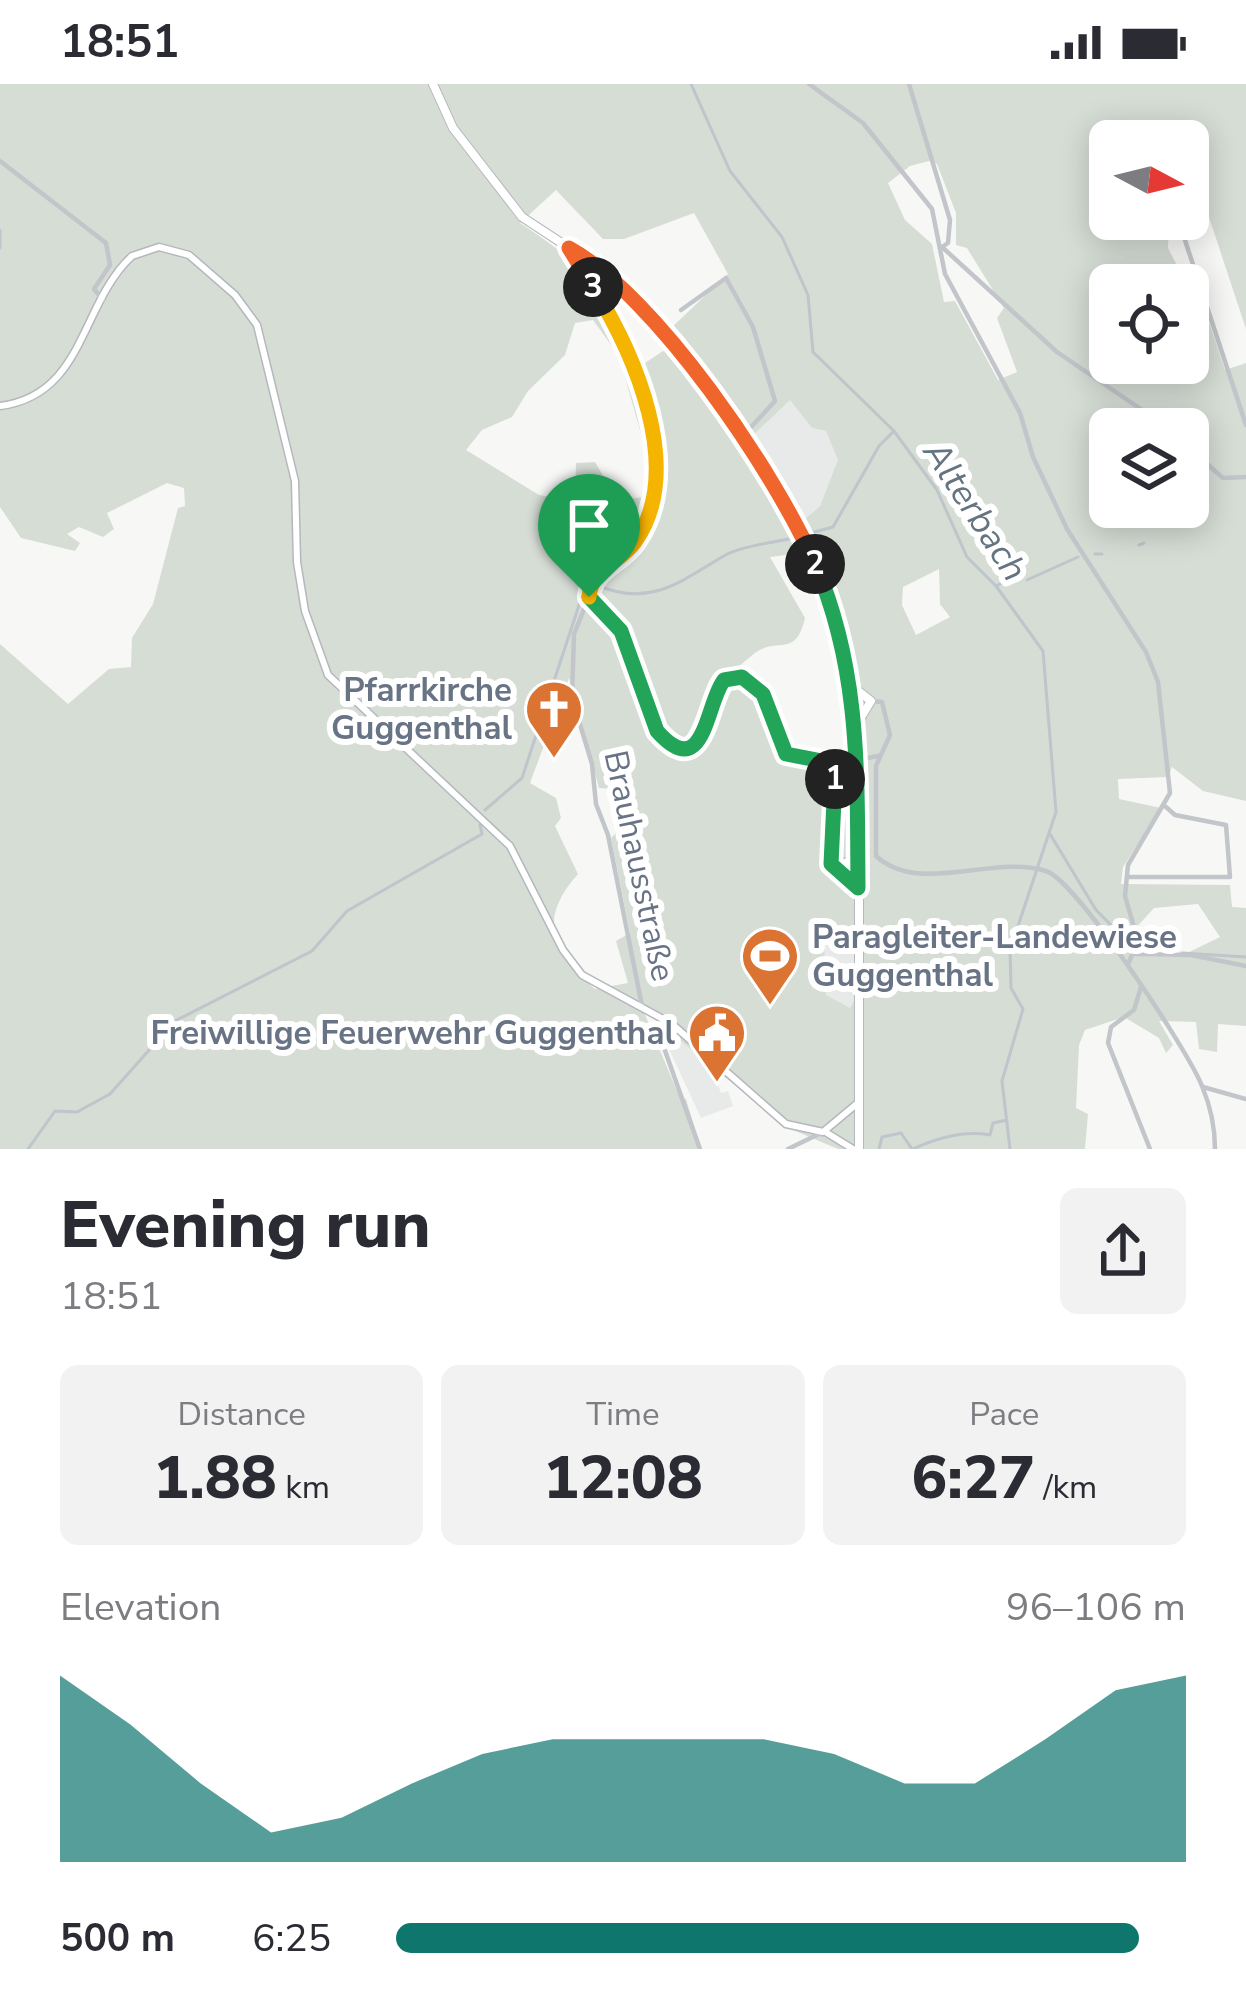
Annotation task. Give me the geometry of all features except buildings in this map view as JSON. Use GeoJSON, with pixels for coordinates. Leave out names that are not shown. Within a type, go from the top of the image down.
{"type":"FeatureCollection","features":[{"type":"Feature","properties":{"kind":"main road"},"geometry":{"type":"LineString","coordinates":[[0,406],[35,396],[67,369],[132,256],[159,247],[181,251],[247,308],[268,364],[295,481],[297,562],[305,610],[328,675],[504,838],[582,975],[664,1017],[786,1124],[823,1132],[856,1149],[857,725],[851,686],[814,561],[790,510],[742,436],[632,295],[523,217],[449,122],[433,84]]}},
{"type":"Feature","properties":{"kind":"main road"},"geometry":{"type":"LineString","coordinates":[[851,686],[871,701],[857,725]]}},
{"type":"Feature","properties":{"kind":"main road"},"geometry":{"type":"LineString","coordinates":[[858,854],[837,869],[858,888]]}},
{"type":"Feature","properties":{"kind":"main road"},"geometry":{"type":"LineString","coordinates":[[823,1132],[859,1102]]}},
{"type":"Feature","properties":{"kind":"street"},"geometry":{"type":"LineString","coordinates":[[809,84],[863,123],[932,208],[945,274],[1020,413],[1033,458],[1067,529],[1146,652],[1159,682],[1170,793],[1125,877],[1125,896],[1138,928],[1130,962]]}},
{"type":"Feature","properties":{"kind":"street"},"geometry":{"type":"LineString","coordinates":[[909,84],[950,220],[948,243],[942,247]]}},
{"type":"Feature","properties":{"kind":"street"},"geometry":{"type":"LineString","coordinates":[[0,161],[106,244],[110,267],[94,289],[103,300]]}},
{"type":"Feature","properties":{"kind":"street"},"geometry":{"type":"LineString","coordinates":[[1185,240],[1246,425]]}},
{"type":"Feature","properties":{"kind":"street"},"geometry":{"type":"LineString","coordinates":[[942,247],[1057,352],[1138,408]]}},
{"type":"Feature","properties":{"kind":"street","name":"Brauhausstraße"},"geometry":{"type":"LineString","coordinates":[[569,248],[614,319],[649,418],[653,447],[653,498],[646,522],[632,546],[592,581],[574,634],[572,698],[592,764],[596,804],[608,835],[642,1006]]}},
{"type":"Feature","properties":{"kind":"street"},"geometry":{"type":"LineString","coordinates":[[681,310],[726,278],[745,310],[776,401],[742,436]]}},
{"type":"Feature","properties":{"kind":"street"},"geometry":{"type":"LineString","coordinates":[[1209,466],[1223,478],[1246,477]]}},
{"type":"Feature","properties":{"kind":"street","name":"Brauhausstraße"},"geometry":{"type":"LineString","coordinates":[[589,597],[621,631],[657,731],[667,742],[681,748],[696,744],[708,730],[713,694],[724,680],[742,677],[763,694],[786,754],[838,764]]}},
{"type":"Feature","properties":{"kind":"street"},"geometry":{"type":"LineString","coordinates":[[837,869],[830,856],[838,764],[878,756],[887,746],[889,729],[882,702],[871,701]]}},
{"type":"Feature","properties":{"kind":"street"},"geometry":{"type":"LineString","coordinates":[[878,756],[872,832],[876,856],[912,874],[1028,866],[1054,873],[1130,962],[1203,1087],[1215,1149]]}},
{"type":"Feature","properties":{"kind":"street"},"geometry":{"type":"LineString","coordinates":[[1125,877],[1230,877],[1226,824],[1180,817],[1166,807]]}},
{"type":"Feature","properties":{"kind":"street"},"geometry":{"type":"LineString","coordinates":[[1133,954],[1191,955],[1246,966]]}},
{"type":"Feature","properties":{"kind":"street"},"geometry":{"type":"LineString","coordinates":[[1141,987],[1134,1010],[1112,1027],[1108,1042],[1150,1149]]}},
{"type":"Feature","properties":{"kind":"street"},"geometry":{"type":"LineString","coordinates":[[664,1017],[658,1031],[700,1149]]}},
{"type":"Feature","properties":{"kind":"street"},"geometry":{"type":"LineString","coordinates":[[1203,1087],[1246,1099]]}},
{"type":"Feature","properties":{"kind":"street"},"geometry":{"type":"LineString","coordinates":[[788,1149],[823,1132]]}},
{"type":"Feature","properties":{"kind":"shaded area"},"geometry":{"type":"Polygon","coordinates":[[[0,84],[1246,84],[1246,329],[1209,217],[1209,120],[1089,120],[1089,240],[1168,240],[1176,264],[1089,264],[1089,384],[1209,384],[1209,322],[1225,370],[1246,363],[1246,801],[1203,791],[1172,767],[1168,777],[1118,779],[1119,799],[1161,808],[1123,867],[1121,884],[1230,885],[1232,907],[1246,908],[1246,1026],[1218,1024],[1217,1052],[1199,1049],[1196,1022],[1159,1021],[1173,1045],[1166,1053],[1159,1038],[1124,1017],[1085,1030],[1079,1045],[1076,1108],[1088,1114],[1085,1149],[838,1149],[786,1127],[643,1010],[680,1098],[686,1099],[701,1149],[0,1149],[0,644],[68,704],[109,669],[131,667],[132,638],[153,604],[178,508],[185,506],[184,488],[167,483],[107,513],[114,529],[103,537],[79,527],[67,534],[80,543],[75,551],[21,538],[0,507],[0,84]],[[937,164],[910,166],[888,183],[905,220],[932,244],[944,302],[955,301],[998,380],[1017,372],[997,318],[1004,308],[967,248],[956,245],[956,213],[937,164]],[[556,190],[520,223],[595,284],[621,322],[636,369],[663,351],[672,354],[669,330],[728,274],[694,213],[624,239],[603,239],[556,190]],[[593,320],[575,323],[565,355],[528,391],[512,417],[482,430],[466,450],[539,495],[569,500],[575,493],[576,463],[595,462],[618,501],[653,495],[653,476],[619,356],[593,320]],[[790,400],[749,439],[804,520],[820,506],[838,460],[826,431],[812,428],[790,400]],[[818,551],[770,557],[805,618],[792,642],[766,647],[733,670],[758,686],[781,734],[798,756],[851,755],[850,718],[830,634],[839,601],[818,551]],[[939,569],[903,587],[902,605],[916,635],[950,617],[940,604],[939,569]],[[569,678],[530,783],[556,798],[561,818],[555,826],[578,874],[557,906],[554,921],[560,948],[595,989],[628,983],[616,941],[630,933],[611,838],[629,821],[630,810],[613,789],[599,788],[569,678]],[[1198,904],[1154,908],[1134,930],[1137,956],[1179,957],[1220,937],[1198,904]],[[850,939],[824,941],[826,995],[850,1008],[864,983],[863,944],[850,939]]]}},
{"type":"Feature","properties":{"kind":"shaded area"},"geometry":{"type":"Polygon","coordinates":[[[790,399],[812,428],[826,431],[839,460],[820,506],[804,520],[749,439],[790,399]]]}},
{"type":"Feature","properties":{"kind":"shaded area"},"geometry":{"type":"Polygon","coordinates":[[[850,939],[863,944],[864,983],[850,1009],[826,995],[824,941],[850,939]]]}},
{"type":"Feature","properties":{"kind":"shaded area"},"geometry":{"type":"Polygon","coordinates":[[[664,1025],[702,1054],[698,1060],[715,1076],[721,1093],[728,1091],[733,1106],[701,1118],[663,1036],[664,1025]]]}},
{"type":"Feature","properties":{"kind":"waterway","name":"Alterbach"},"geometry":{"type":"LineString","coordinates":[[691,84],[730,171],[782,237],[808,295],[813,352],[894,431],[937,490],[967,557],[996,586],[1043,651],[1056,812],[1010,950],[1011,988],[1023,1009],[1002,1081],[1010,1149]]}},
{"type":"Feature","properties":{"kind":"waterway"},"geometry":{"type":"LineString","coordinates":[[0,230],[0,248]]}},
{"type":"Feature","properties":{"kind":"waterway"},"geometry":{"type":"LineString","coordinates":[[807,534],[833,527],[879,446],[894,431]]}},
{"type":"Feature","properties":{"kind":"waterway"},"geometry":{"type":"LineString","coordinates":[[599,586],[649,593],[678,583],[730,553],[797,537]]}},
{"type":"Feature","properties":{"kind":"waterway"},"geometry":{"type":"LineString","coordinates":[[1139,545],[1144,543]]}},
{"type":"Feature","properties":{"kind":"waterway"},"geometry":{"type":"LineString","coordinates":[[1095,554],[1102,554]]}},
{"type":"Feature","properties":{"kind":"waterway"},"geometry":{"type":"LineString","coordinates":[[1027,580],[1078,557]]}},
{"type":"Feature","properties":{"kind":"waterway"},"geometry":{"type":"LineString","coordinates":[[996,586],[1014,577]]}},
{"type":"Feature","properties":{"kind":"waterway"},"geometry":{"type":"LineString","coordinates":[[485,810],[522,778],[584,590]]}},
{"type":"Feature","properties":{"kind":"waterway"},"geometry":{"type":"LineString","coordinates":[[28,1149],[55,1111],[77,1112],[110,1094],[175,1021],[312,951],[347,911],[482,834],[480,825]]}},
{"type":"Feature","properties":{"kind":"waterway"},"geometry":{"type":"LineString","coordinates":[[1050,834],[1096,910],[1133,947]]}},
{"type":"Feature","properties":{"kind":"waterway"},"geometry":{"type":"LineString","coordinates":[[1182,953],[1246,957]]}},
{"type":"Feature","properties":{"kind":"waterway"},"geometry":{"type":"LineString","coordinates":[[913,1149],[950,1136],[990,1135],[993,1123],[1007,1120]]}},
{"type":"Feature","properties":{"kind":"waterway"},"geometry":{"type":"LineString","coordinates":[[879,1149],[882,1137],[901,1133],[912,1149]]}},
{"type":"Feature","properties":{"kind":"place","name":"Pfarrkirche Guggenthal"},"geometry":{"type":"Point","coordinates":[554,760]}},
{"type":"Feature","properties":{"kind":"place","name":"Paragleiter-Landewiese Guggenthal"},"geometry":{"type":"Point","coordinates":[770,1007]}},
{"type":"Feature","properties":{"kind":"place","name":"Freiwillige Feuerwehr Guggenthal"},"geometry":{"type":"Point","coordinates":[717,1084]}},
{"type":"Feature","properties":{"kind":"route"},"geometry":{"type":"LineString","coordinates":[[569,248],[618,280],[644,310],[742,436],[806,544],[835,619],[855,708],[858,888],[831,864],[838,764],[786,754],[763,694],[753,681],[742,677],[724,680],[713,694],[708,730],[696,744],[681,748],[667,742],[657,731],[621,631],[589,597],[592,581],[632,546],[646,522],[655,480],[649,418],[614,319],[569,248]]}}]}
